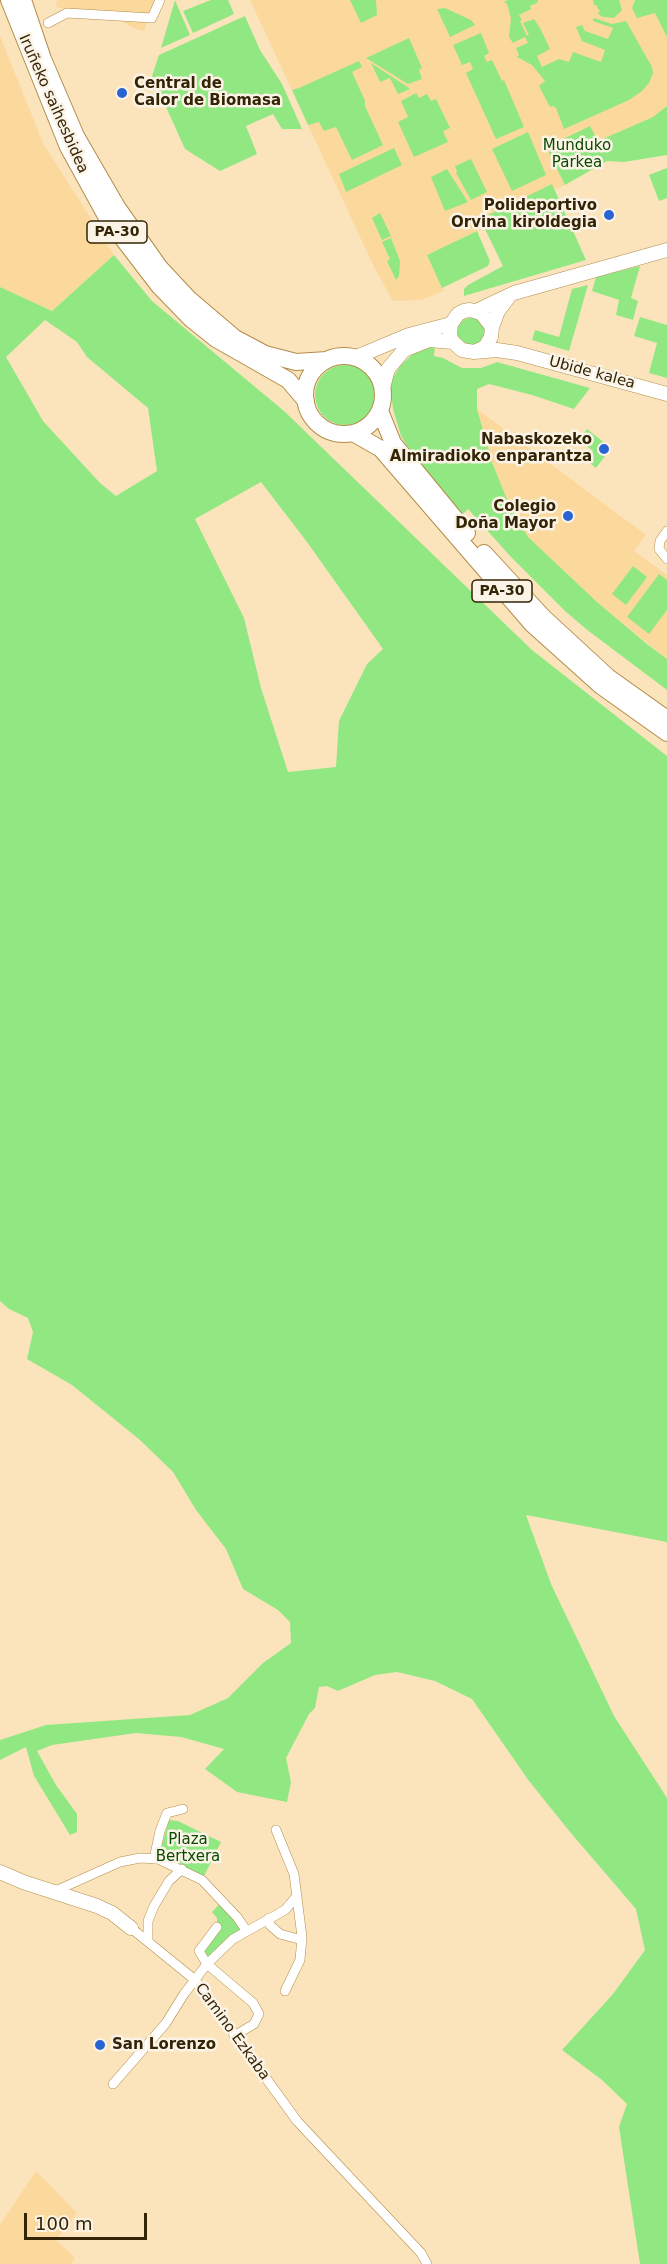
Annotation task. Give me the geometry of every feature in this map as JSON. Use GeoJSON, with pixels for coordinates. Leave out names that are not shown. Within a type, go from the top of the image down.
{"type":"FeatureCollection","features":[{"type":"Feature","properties":{"kind":"highway","name":"Iruñeko saihesbidea"},"geometry":{"type":"LineString","coordinates":[[9,0],[69,147],[107,218],[159,286],[191,319],[216,339],[288,380],[306,401]]}},
{"type":"Feature","properties":{"kind":"highway","name":"Iruñeko saihesbidea"},"geometry":{"type":"LineString","coordinates":[[22,0],[43,59],[76,136],[117,207],[160,268],[188,298],[235,338],[265,354],[296,363],[327,360]]}},
{"type":"Feature","properties":{"kind":"highway","name":"PA-30"},"geometry":{"type":"LineString","coordinates":[[327,360],[345,356],[354,358]]}},
{"type":"Feature","properties":{"kind":"highway"},"geometry":{"type":"LineString","coordinates":[[354,358],[373,369],[383,388]]}},
{"type":"Feature","properties":{"kind":"highway"},"geometry":{"type":"LineString","coordinates":[[306,401],[306,389],[310,377],[327,360]]}},
{"type":"Feature","properties":{"kind":"highway","name":"PA-30"},"geometry":{"type":"LineString","coordinates":[[383,388],[380,411],[393,443],[494,565],[543,617],[608,677],[667,718]]}},
{"type":"Feature","properties":{"kind":"highway","name":"PA-30"},"geometry":{"type":"LineString","coordinates":[[306,401],[310,413],[323,427],[340,434],[353,433],[381,449],[493,582],[532,624],[601,686],[667,733]]}},
{"type":"Feature","properties":{"kind":"highway"},"geometry":{"type":"LineString","coordinates":[[353,433],[364,429],[374,421],[380,411]]}},
{"type":"Feature","properties":{"kind":"main road"},"geometry":{"type":"LineString","coordinates":[[476,311],[511,295],[667,250]]}},
{"type":"Feature","properties":{"kind":"main road"},"geometry":{"type":"LineString","coordinates":[[492,329],[486,316],[470,310],[458,314],[451,324],[450,336],[462,350],[474,352],[485,347],[489,343],[498,310],[511,295]]}},
{"type":"Feature","properties":{"kind":"main road"},"geometry":{"type":"LineString","coordinates":[[354,358],[409,335],[451,324]]}},
{"type":"Feature","properties":{"kind":"main road","name":"Ubide kalea"},"geometry":{"type":"LineString","coordinates":[[492,329],[502,342],[517,353]]}},
{"type":"Feature","properties":{"kind":"main road"},"geometry":{"type":"LineString","coordinates":[[383,388],[388,369],[404,350],[429,340],[453,342]]}},
{"type":"Feature","properties":{"kind":"main road","name":"Ubide kalea"},"geometry":{"type":"LineString","coordinates":[[474,352],[497,350],[517,353],[667,394]]}},
{"type":"Feature","properties":{"kind":"main road"},"geometry":{"type":"LineString","coordinates":[[0,1872],[97,1906],[112,1913],[131,1928]]}},
{"type":"Feature","properties":{"kind":"street"},"geometry":{"type":"LineString","coordinates":[[48,22],[67,13],[152,18],[160,0]]}},
{"type":"Feature","properties":{"kind":"street"},"geometry":{"type":"LineString","coordinates":[[667,531],[660,541],[659,549],[667,559]]}},
{"type":"Feature","properties":{"kind":"street"},"geometry":{"type":"LineString","coordinates":[[154,1859],[160,1831],[168,1813],[183,1809]]}},
{"type":"Feature","properties":{"kind":"street"},"geometry":{"type":"LineString","coordinates":[[276,1830],[294,1874],[302,1940],[300,1960],[285,1991]]}},
{"type":"Feature","properties":{"kind":"street"},"geometry":{"type":"LineString","coordinates":[[53,1892],[120,1862],[141,1858],[154,1859],[182,1869],[202,1880],[237,1917],[246,1930]]}},
{"type":"Feature","properties":{"kind":"street"},"geometry":{"type":"LineString","coordinates":[[148,1941],[148,1921],[154,1906],[168,1881],[182,1869]]}},
{"type":"Feature","properties":{"kind":"street"},"geometry":{"type":"LineString","coordinates":[[113,2084],[166,2023],[207,1964],[233,1939],[285,1910],[296,1897]]}},
{"type":"Feature","properties":{"kind":"street"},"geometry":{"type":"LineString","coordinates":[[269,1918],[270,1925],[280,1934],[302,1940]]}},
{"type":"Feature","properties":{"kind":"street"},"geometry":{"type":"LineString","coordinates":[[218,1927],[199,1951],[207,1964],[253,2003],[259,2014],[254,2024],[234,2036]]}},
{"type":"Feature","properties":{"kind":"street","name":"Camino Ezkaba"},"geometry":{"type":"LineString","coordinates":[[131,1928],[195,1980],[297,2121],[421,2253],[427,2264]]}},
{"type":"Feature","properties":{"kind":"shaded area"},"geometry":{"type":"Polygon","coordinates":[[[57,0],[154,0],[144,31],[133,28],[120,19],[56,7],[57,0]]]}},
{"type":"Feature","properties":{"kind":"shaded area"},"geometry":{"type":"Polygon","coordinates":[[[250,0],[635,0],[633,2],[655,13],[667,37],[667,106],[653,117],[598,141],[551,146],[549,153],[565,185],[555,190],[552,184],[481,219],[485,227],[427,255],[444,291],[421,300],[393,301],[374,267],[250,0]]]}},
{"type":"Feature","properties":{"kind":"shaded area"},"geometry":{"type":"Polygon","coordinates":[[[0,36],[43,143],[114,255],[52,311],[0,287],[0,36]]]}},
{"type":"Feature","properties":{"kind":"shaded area","name":"Colegio Doña Mayor"},"geometry":{"type":"Polygon","coordinates":[[[477,409],[646,535],[634,551],[667,575],[667,659],[597,602],[528,537],[506,497],[492,462],[477,409]]]}},
{"type":"Feature","properties":{"kind":"shaded area"},"geometry":{"type":"Polygon","coordinates":[[[36,2171],[77,2213],[56,2240],[75,2258],[71,2264],[0,2264],[0,2225],[36,2171]]]}},
{"type":"Feature","properties":{"kind":"green space"},"geometry":{"type":"Polygon","coordinates":[[[175,0],[190,35],[161,48],[175,0]]]}},
{"type":"Feature","properties":{"kind":"green space"},"geometry":{"type":"Polygon","coordinates":[[[211,0],[228,0],[234,14],[193,33],[183,11],[211,0]]]}},
{"type":"Feature","properties":{"kind":"green space"},"geometry":{"type":"Polygon","coordinates":[[[350,0],[376,0],[377,15],[361,23],[350,0]]]}},
{"type":"Feature","properties":{"kind":"green space"},"geometry":{"type":"Polygon","coordinates":[[[538,0],[530,6],[531,9],[519,15],[527,36],[529,35],[523,23],[534,19],[550,49],[537,56],[542,67],[559,59],[569,62],[573,52],[601,62],[605,50],[582,41],[576,27],[582,25],[585,31],[608,39],[613,28],[593,21],[594,18],[612,24],[626,21],[652,67],[653,73],[649,83],[629,100],[564,129],[556,108],[550,107],[539,86],[545,81],[532,65],[517,57],[519,55],[516,48],[528,43],[525,37],[513,43],[509,37],[511,18],[507,4],[504,2],[538,0]]]}},
{"type":"Feature","properties":{"kind":"green space"},"geometry":{"type":"Polygon","coordinates":[[[593,0],[619,0],[622,10],[614,18],[603,17],[597,13],[600,12],[593,0]]]}},
{"type":"Feature","properties":{"kind":"green space"},"geometry":{"type":"Polygon","coordinates":[[[635,0],[667,0],[667,37],[655,13],[637,18],[632,8],[635,0]]]}},
{"type":"Feature","properties":{"kind":"green space"},"geometry":{"type":"Polygon","coordinates":[[[445,8],[471,20],[475,25],[450,37],[437,9],[445,8]]]}},
{"type":"Feature","properties":{"kind":"green space"},"geometry":{"type":"Polygon","coordinates":[[[245,16],[260,50],[282,84],[302,129],[282,129],[273,114],[246,126],[257,154],[220,171],[185,149],[152,76],[159,55],[245,16]]]}},
{"type":"Feature","properties":{"kind":"green space"},"geometry":{"type":"Polygon","coordinates":[[[481,33],[489,53],[484,56],[487,62],[492,60],[502,81],[504,80],[524,127],[496,139],[466,73],[473,69],[470,62],[462,65],[453,45],[481,33]]]}},
{"type":"Feature","properties":{"kind":"green space"},"geometry":{"type":"Polygon","coordinates":[[[409,38],[422,68],[419,70],[422,79],[408,84],[366,58],[409,38]]]}},
{"type":"Feature","properties":{"kind":"green space"},"geometry":{"type":"Polygon","coordinates":[[[359,61],[362,67],[352,72],[383,145],[352,160],[336,127],[324,131],[319,122],[308,125],[292,90],[359,61]]]}},
{"type":"Feature","properties":{"kind":"green space"},"geometry":{"type":"Polygon","coordinates":[[[371,63],[410,89],[398,94],[390,78],[380,82],[371,63]]]}},
{"type":"Feature","properties":{"kind":"green space"},"geometry":{"type":"Polygon","coordinates":[[[416,93],[419,98],[427,94],[431,101],[436,99],[450,128],[443,131],[448,142],[414,157],[398,122],[408,117],[401,101],[416,93]]]}},
{"type":"Feature","properties":{"kind":"green space","name":"Munduko Parkea"},"geometry":{"type":"Polygon","coordinates":[[[667,106],[667,155],[624,162],[607,161],[565,185],[549,153],[553,144],[590,126],[598,141],[653,117],[667,106]]]}},
{"type":"Feature","properties":{"kind":"green space"},"geometry":{"type":"Polygon","coordinates":[[[528,132],[546,175],[512,191],[492,149],[528,132]]]}},
{"type":"Feature","properties":{"kind":"green space"},"geometry":{"type":"Polygon","coordinates":[[[394,148],[402,165],[346,192],[339,174],[394,148]]]}},
{"type":"Feature","properties":{"kind":"green space"},"geometry":{"type":"Polygon","coordinates":[[[471,159],[487,192],[471,200],[456,173],[455,166],[471,159]]]}},
{"type":"Feature","properties":{"kind":"green space"},"geometry":{"type":"Polygon","coordinates":[[[667,168],[667,198],[659,201],[649,175],[667,168]]]}},
{"type":"Feature","properties":{"kind":"green space"},"geometry":{"type":"Polygon","coordinates":[[[447,169],[468,202],[445,211],[431,177],[447,169]]]}},
{"type":"Feature","properties":{"kind":"green space"},"geometry":{"type":"Polygon","coordinates":[[[552,184],[586,260],[464,296],[464,289],[468,285],[503,266],[480,219],[552,184]]]}},
{"type":"Feature","properties":{"kind":"green space"},"geometry":{"type":"Polygon","coordinates":[[[380,213],[391,236],[382,240],[372,218],[380,213]]]}},
{"type":"Feature","properties":{"kind":"green space"},"geometry":{"type":"Polygon","coordinates":[[[477,231],[490,261],[488,266],[442,288],[427,255],[477,231]]]}},
{"type":"Feature","properties":{"kind":"green space"},"geometry":{"type":"Polygon","coordinates":[[[391,238],[400,261],[399,276],[396,280],[387,261],[390,259],[382,242],[391,238]]]}},
{"type":"Feature","properties":{"kind":"green space"},"geometry":{"type":"Polygon","coordinates":[[[114,255],[152,301],[284,411],[532,650],[667,756],[667,1542],[526,1515],[551,1584],[614,1716],[667,1798],[667,2264],[640,2264],[619,2127],[627,2104],[602,2080],[562,2050],[613,1994],[645,1950],[636,1909],[529,1781],[472,1699],[435,1681],[397,1672],[375,1675],[338,1691],[327,1686],[319,1687],[315,1708],[309,1714],[286,1758],[291,1782],[287,1802],[237,1792],[205,1769],[224,1749],[181,1737],[136,1733],[52,1745],[37,1751],[56,1785],[77,1814],[77,1832],[70,1835],[34,1776],[26,1747],[0,1760],[0,1740],[46,1725],[190,1715],[228,1698],[263,1663],[291,1643],[290,1622],[278,1610],[243,1589],[226,1549],[196,1510],[173,1472],[140,1440],[72,1385],[27,1359],[33,1332],[28,1318],[9,1309],[0,1301],[0,287],[52,311],[114,255]],[[45,320],[6,357],[43,421],[100,483],[116,496],[157,471],[148,408],[87,357],[77,342],[45,320]],[[261,482],[195,519],[244,618],[261,688],[288,772],[336,767],[339,721],[367,664],[383,649],[261,482]]]}},
{"type":"Feature","properties":{"kind":"green space"},"geometry":{"type":"Polygon","coordinates":[[[640,266],[631,298],[638,301],[633,320],[616,315],[619,300],[592,291],[596,277],[640,266]]]}},
{"type":"Feature","properties":{"kind":"green space"},"geometry":{"type":"Polygon","coordinates":[[[588,285],[569,351],[532,340],[535,330],[559,337],[572,289],[588,285]]]}},
{"type":"Feature","properties":{"kind":"green space"},"geometry":{"type":"Polygon","coordinates":[[[640,317],[667,325],[667,378],[649,373],[657,343],[634,336],[640,317]]]}},
{"type":"Feature","properties":{"kind":"green space"},"geometry":{"type":"Polygon","coordinates":[[[471,318],[481,322],[485,332],[481,342],[471,346],[461,342],[457,332],[461,322],[471,318]]]}},
{"type":"Feature","properties":{"kind":"green space"},"geometry":{"type":"Polygon","coordinates":[[[435,346],[434,356],[462,368],[481,368],[497,362],[590,388],[574,409],[489,384],[477,389],[477,409],[492,462],[506,497],[528,537],[597,602],[667,659],[667,690],[565,611],[511,557],[468,509],[462,515],[415,458],[401,436],[393,409],[390,383],[400,366],[416,351],[435,346]]]}},
{"type":"Feature","properties":{"kind":"green space"},"geometry":{"type":"Polygon","coordinates":[[[345,365],[362,370],[370,378],[375,395],[370,412],[362,420],[345,425],[328,420],[320,412],[315,395],[320,378],[328,370],[345,365]]]}},
{"type":"Feature","properties":{"kind":"green space"},"geometry":{"type":"Polygon","coordinates":[[[587,429],[611,448],[596,468],[587,461],[593,451],[579,440],[587,429]]]}},
{"type":"Feature","properties":{"kind":"green space"},"geometry":{"type":"Polygon","coordinates":[[[633,566],[647,577],[626,605],[612,594],[633,566]]]}},
{"type":"Feature","properties":{"kind":"green space"},"geometry":{"type":"Polygon","coordinates":[[[659,574],[667,580],[667,610],[649,634],[627,617],[659,574]]]}},
{"type":"Feature","properties":{"kind":"green space","name":"Plaza Bertxera"},"geometry":{"type":"Polygon","coordinates":[[[169,1820],[178,1821],[221,1842],[202,1880],[158,1859],[169,1820]]]}},
{"type":"Feature","properties":{"kind":"green space"},"geometry":{"type":"Polygon","coordinates":[[[222,1901],[246,1930],[207,1964],[199,1951],[217,1927],[217,1918],[212,1912],[222,1901]]]}},
{"type":"Feature","properties":{"kind":"place","name":"Central de Calor de Biomasa"},"geometry":{"type":"Point","coordinates":[122,93]}},
{"type":"Feature","properties":{"kind":"place","name":"Polideportivo Orvina kiroldegia"},"geometry":{"type":"Point","coordinates":[609,215]}},
{"type":"Feature","properties":{"kind":"place","name":"Nabaskozeko Almiradioko enparantza"},"geometry":{"type":"Point","coordinates":[604,449]}},
{"type":"Feature","properties":{"kind":"place","name":"Colegio Doña Mayor"},"geometry":{"type":"Point","coordinates":[568,516]}},
{"type":"Feature","properties":{"kind":"place","name":"San Lorenzo"},"geometry":{"type":"Point","coordinates":[100,2045]}}]}
